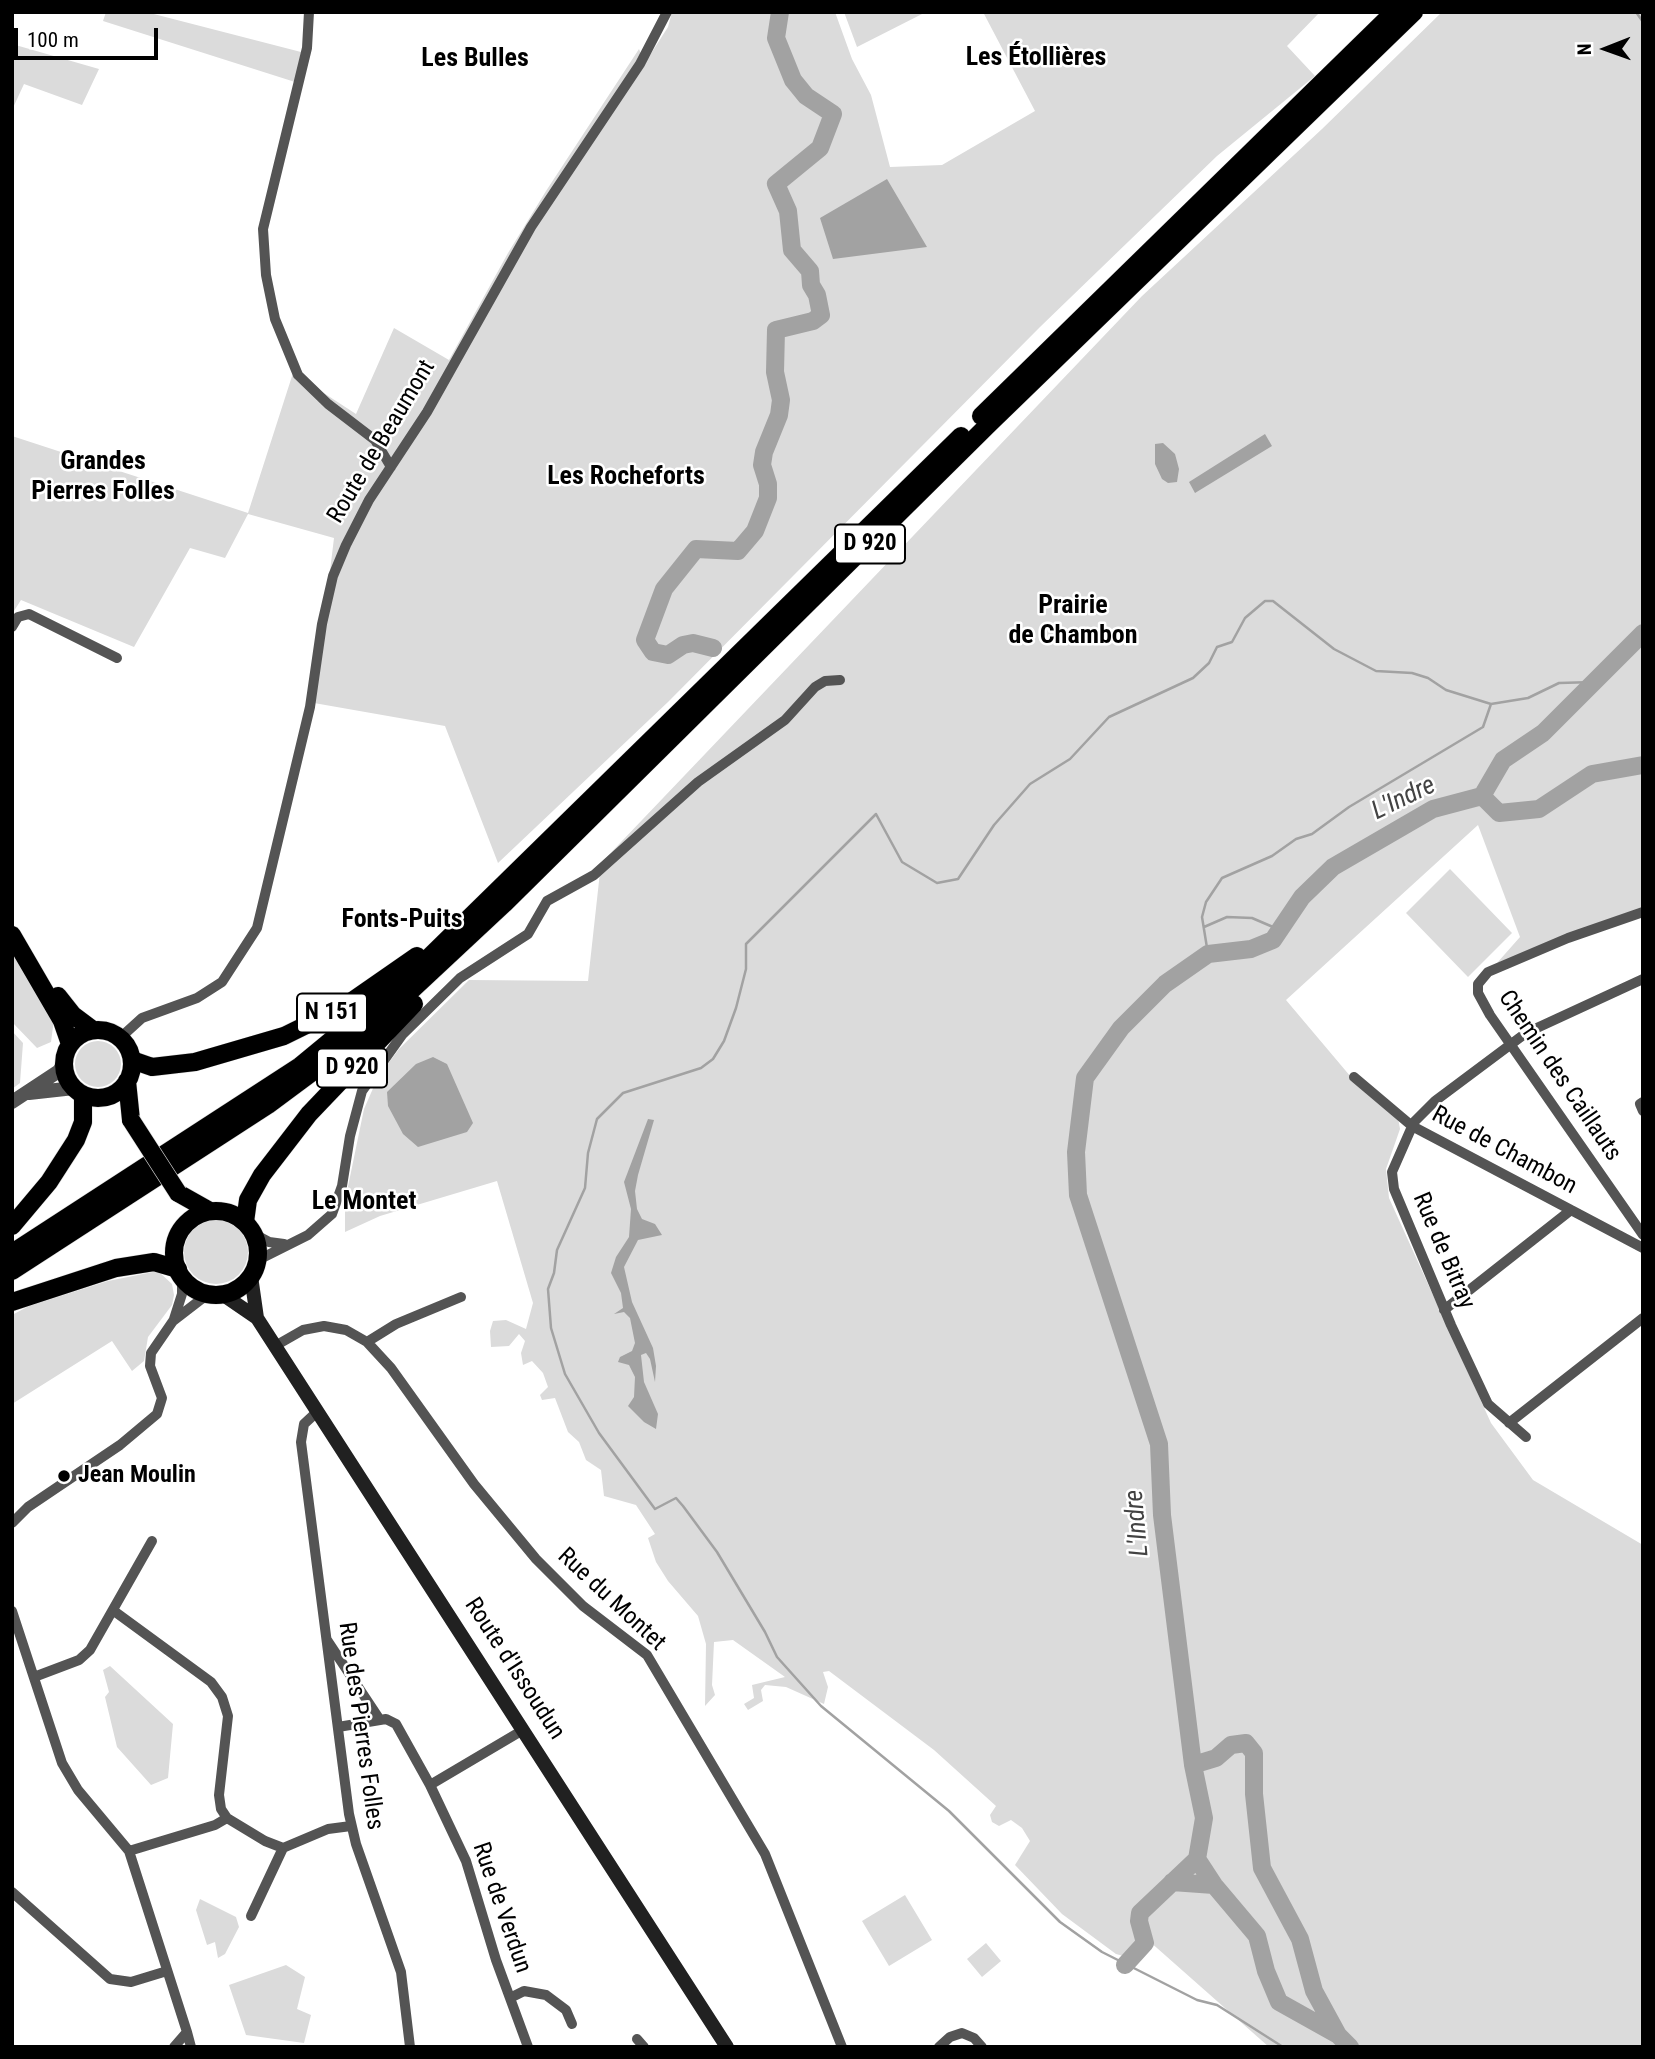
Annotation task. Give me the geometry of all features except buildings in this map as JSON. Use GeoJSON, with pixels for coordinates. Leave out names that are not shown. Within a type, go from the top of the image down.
{"type":"FeatureCollection","features":[{"type":"Feature","properties":{"kind":"main road","name":"D 920"},"geometry":{"type":"LineString","coordinates":[[12,1253],[300,1066],[414,972],[1394,12]]}},
{"type":"Feature","properties":{"kind":"main road","name":"D 920"},"geometry":{"type":"LineString","coordinates":[[12,1271],[320,1069],[369,1030],[479,928],[989,424],[1414,12]]}},
{"type":"Feature","properties":{"kind":"main road","name":"N 151"},"geometry":{"type":"LineString","coordinates":[[132,1060],[152,1067],[195,1062],[254,1046],[312,1023],[345,1006],[422,953],[472,906],[500,888]]}},
{"type":"Feature","properties":{"kind":"main road","name":"D 920"},"geometry":{"type":"LineString","coordinates":[[250,1228],[248,1200],[262,1175],[309,1114],[440,978],[479,928]]}},
{"type":"Feature","properties":{"kind":"main road"},"geometry":{"type":"LineString","coordinates":[[12,935],[62,1021],[70,1044],[64,1063],[66,1076],[85,1094],[131,1120]]}},
{"type":"Feature","properties":{"kind":"main road"},"geometry":{"type":"LineString","coordinates":[[31,964],[73,1015],[93,1030],[111,1033],[120,1038],[132,1060],[127,1081],[131,1120],[178,1193],[183,1228]]}},
{"type":"Feature","properties":{"kind":"main road"},"geometry":{"type":"LineString","coordinates":[[70,1044],[93,1030]]}},
{"type":"Feature","properties":{"kind":"main road"},"geometry":{"type":"LineString","coordinates":[[85,1094],[120,1090],[127,1081]]}},
{"type":"Feature","properties":{"kind":"main road"},"geometry":{"type":"LineString","coordinates":[[12,1226],[49,1182],[75,1140],[83,1122],[85,1094]]}},
{"type":"Feature","properties":{"kind":"main road"},"geometry":{"type":"LineString","coordinates":[[178,1193],[210,1211]]}},
{"type":"Feature","properties":{"kind":"main road"},"geometry":{"type":"LineString","coordinates":[[12,1302],[116,1268],[154,1262],[180,1273],[194,1288],[215,1294],[239,1288],[254,1268],[250,1228],[229,1213],[210,1211],[199,1214],[183,1228],[175,1248],[180,1273]]}},
{"type":"Feature","properties":{"kind":"main road","name":"Route d'Issoudun"},"geometry":{"type":"LineString","coordinates":[[254,1268],[260,1322],[727,2047]]}},
{"type":"Feature","properties":{"kind":"main road","name":"Route d'Issoudun"},"geometry":{"type":"LineString","coordinates":[[215,1294],[260,1322]]}},
{"type":"Feature","properties":{"kind":"street"},"geometry":{"type":"LineString","coordinates":[[309,12],[307,48],[301,81],[263,229],[266,275],[282,341],[298,375],[320,398],[374,440],[391,467]]}},
{"type":"Feature","properties":{"kind":"street","name":"Route de Beaumont"},"geometry":{"type":"LineString","coordinates":[[120,1038],[142,1018],[197,998],[222,982],[257,928],[308,716],[333,576],[369,500],[427,412],[531,227],[640,64],[667,12]]}},
{"type":"Feature","properties":{"kind":"street"},"geometry":{"type":"LineString","coordinates":[[12,627],[18,617],[29,614],[117,658]]}},
{"type":"Feature","properties":{"kind":"street"},"geometry":{"type":"LineString","coordinates":[[254,1268],[320,1226],[336,1206],[362,1091],[402,1035],[460,978],[528,934],[547,901],[590,878],[698,782],[778,725],[815,687],[825,681],[840,680]]}},
{"type":"Feature","properties":{"kind":"street","name":"Chemin des Caillauts"},"geometry":{"type":"LineString","coordinates":[[1643,912],[1568,938],[1482,977],[1478,993],[1510,1044],[1643,1235]]}},
{"type":"Feature","properties":{"kind":"street","name":"Rue de Bitray"},"geometry":{"type":"LineString","coordinates":[[1526,1437],[1488,1405],[1444,1310],[1392,1182],[1392,1172],[1412,1126],[1435,1101],[1526,1033],[1643,979]]}},
{"type":"Feature","properties":{"kind":"street"},"geometry":{"type":"LineString","coordinates":[[12,1102],[59,1071],[64,1063]]}},
{"type":"Feature","properties":{"kind":"street","name":"Rue de Chambon"},"geometry":{"type":"LineString","coordinates":[[1354,1077],[1412,1126],[1643,1248]]}},
{"type":"Feature","properties":{"kind":"street"},"geometry":{"type":"LineString","coordinates":[[29,1093],[85,1094]]}},
{"type":"Feature","properties":{"kind":"street"},"geometry":{"type":"LineString","coordinates":[[1643,1102],[1640,1104],[1643,1111]]}},
{"type":"Feature","properties":{"kind":"street"},"geometry":{"type":"LineString","coordinates":[[1444,1310],[1572,1210]]}},
{"type":"Feature","properties":{"kind":"street"},"geometry":{"type":"LineString","coordinates":[[250,1228],[269,1242],[290,1243]]}},
{"type":"Feature","properties":{"kind":"street"},"geometry":{"type":"LineString","coordinates":[[12,1523],[28,1507],[120,1445],[157,1414],[162,1398],[150,1366],[150,1356],[173,1321],[182,1294],[180,1273]]}},
{"type":"Feature","properties":{"kind":"street"},"geometry":{"type":"LineString","coordinates":[[173,1321],[215,1294]]}},
{"type":"Feature","properties":{"kind":"street"},"geometry":{"type":"LineString","coordinates":[[367,1342],[396,1324],[461,1297]]}},
{"type":"Feature","properties":{"kind":"street"},"geometry":{"type":"LineString","coordinates":[[1508,1423],[1643,1318]]}},
{"type":"Feature","properties":{"kind":"street","name":"Rue du Montet"},"geometry":{"type":"LineString","coordinates":[[275,1346],[303,1330],[324,1326],[346,1330],[367,1342],[391,1368],[474,1483],[536,1559],[583,1606],[647,1656],[765,1854],[842,2047]]}},
{"type":"Feature","properties":{"kind":"street","name":"Rue des Pierres Folles"},"geometry":{"type":"LineString","coordinates":[[318,1411],[304,1424],[301,1442],[351,1826],[401,1972],[410,2047]]}},
{"type":"Feature","properties":{"kind":"street"},"geometry":{"type":"LineString","coordinates":[[34,1677],[79,1660],[90,1650],[152,1541]]}},
{"type":"Feature","properties":{"kind":"street"},"geometry":{"type":"LineString","coordinates":[[12,1611],[62,1763],[78,1790],[129,1851],[191,2047]]}},
{"type":"Feature","properties":{"kind":"street"},"geometry":{"type":"LineString","coordinates":[[114,1611],[211,1682],[222,1697],[228,1716],[219,1795],[221,1809],[227,1818],[265,1841],[283,1848]]}},
{"type":"Feature","properties":{"kind":"street","name":"Rue de Verdun"},"geometry":{"type":"LineString","coordinates":[[326,1638],[380,1720],[395,1723],[430,1785],[466,1861],[528,2047]]}},
{"type":"Feature","properties":{"kind":"street"},"geometry":{"type":"LineString","coordinates":[[338,1727],[380,1720]]}},
{"type":"Feature","properties":{"kind":"street"},"geometry":{"type":"LineString","coordinates":[[430,1785],[523,1730]]}},
{"type":"Feature","properties":{"kind":"street"},"geometry":{"type":"LineString","coordinates":[[129,1851],[227,1818]]}},
{"type":"Feature","properties":{"kind":"street"},"geometry":{"type":"LineString","coordinates":[[251,1916],[283,1848],[328,1829],[351,1826]]}},
{"type":"Feature","properties":{"kind":"street"},"geometry":{"type":"LineString","coordinates":[[12,1892],[110,1979],[131,1982],[167,1971]]}},
{"type":"Feature","properties":{"kind":"street"},"geometry":{"type":"LineString","coordinates":[[510,1998],[524,1991],[543,1994],[566,2010],[572,2024]]}},
{"type":"Feature","properties":{"kind":"street"},"geometry":{"type":"LineString","coordinates":[[174,2047],[187,2032]]}},
{"type":"Feature","properties":{"kind":"street"},"geometry":{"type":"LineString","coordinates":[[939,2047],[950,2037],[962,2033],[974,2038],[982,2047]]}},
{"type":"Feature","properties":{"kind":"shaded area"},"geometry":{"type":"Polygon","coordinates":[[[106,12],[146,12],[301,52],[295,82],[103,21],[106,12]]]}},
{"type":"Feature","properties":{"kind":"shaded area"},"geometry":{"type":"Polygon","coordinates":[[[672,12],[835,12],[852,59],[871,95],[890,167],[942,165],[1035,111],[983,12],[1320,12],[1287,46],[1315,76],[1217,156],[1040,327],[668,702],[498,863],[445,726],[314,703],[334,538],[248,514],[225,558],[190,548],[134,647],[21,600],[12,614],[12,436],[248,513],[293,373],[356,414],[394,328],[449,360],[546,191],[639,49],[645,63],[668,27],[672,12]]]}},
{"type":"Feature","properties":{"kind":"shaded area"},"geometry":{"type":"Polygon","coordinates":[[[844,12],[926,12],[857,47],[844,12]]]}},
{"type":"Feature","properties":{"kind":"shaded area"},"geometry":{"type":"Polygon","coordinates":[[[1442,12],[1643,12],[1643,908],[1497,963],[1520,937],[1478,825],[1286,1000],[1356,1083],[1398,1118],[1400,1129],[1386,1169],[1389,1198],[1491,1423],[1533,1480],[1643,1545],[1643,2047],[1269,2047],[1140,1933],[1140,1941],[1127,1957],[1116,1954],[1062,1914],[1015,1865],[1030,1841],[1022,1828],[1011,1820],[999,1826],[992,1822],[990,1815],[996,1806],[934,1750],[829,1671],[823,1672],[828,1687],[824,1704],[786,1687],[765,1685],[761,1690],[763,1701],[748,1710],[744,1704],[754,1698],[752,1685],[785,1677],[733,1640],[714,1642],[712,1685],[715,1695],[705,1706],[706,1644],[698,1616],[668,1581],[656,1562],[648,1538],[655,1534],[636,1505],[604,1496],[601,1470],[586,1460],[579,1442],[568,1432],[555,1398],[542,1400],[540,1395],[548,1387],[543,1373],[532,1361],[523,1365],[521,1353],[525,1341],[519,1334],[509,1346],[491,1347],[490,1331],[493,1321],[506,1320],[526,1329],[533,1303],[497,1181],[380,1216],[345,1232],[345,1201],[364,1109],[378,1077],[399,1049],[469,980],[588,981],[601,863],[1142,296],[1322,129],[1442,12]]]}},
{"type":"Feature","properties":{"kind":"shaded area"},"geometry":{"type":"Polygon","coordinates":[[[12,44],[99,69],[82,105],[24,84],[12,110],[12,44]]]}},
{"type":"Feature","properties":{"kind":"shaded area"},"geometry":{"type":"Polygon","coordinates":[[[887,179],[927,247],[833,259],[820,218],[887,179]]]}},
{"type":"Feature","properties":{"kind":"shaded area"},"geometry":{"type":"Polygon","coordinates":[[[1265,434],[1272,446],[1195,493],[1189,482],[1265,434]]]}},
{"type":"Feature","properties":{"kind":"shaded area"},"geometry":{"type":"Polygon","coordinates":[[[1163,443],[1175,454],[1179,469],[1177,482],[1168,483],[1162,479],[1155,464],[1155,444],[1163,443]]]}},
{"type":"Feature","properties":{"kind":"shaded area"},"geometry":{"type":"Polygon","coordinates":[[[1450,869],[1512,933],[1468,977],[1406,913],[1450,869]]]}},
{"type":"Feature","properties":{"kind":"shaded area"},"geometry":{"type":"Polygon","coordinates":[[[12,950],[54,1019],[51,1042],[37,1048],[12,1022],[12,950]]]}},
{"type":"Feature","properties":{"kind":"shaded area"},"geometry":{"type":"Polygon","coordinates":[[[12,1031],[23,1043],[20,1083],[12,1089],[12,1031]]]}},
{"type":"Feature","properties":{"kind":"shaded area"},"geometry":{"type":"Polygon","coordinates":[[[98,1041],[114,1048],[121,1064],[114,1080],[98,1087],[82,1080],[75,1064],[82,1048],[98,1041]]]}},
{"type":"Feature","properties":{"kind":"shaded area"},"geometry":{"type":"Polygon","coordinates":[[[433,1057],[447,1064],[473,1123],[467,1132],[418,1147],[403,1134],[388,1106],[387,1092],[416,1064],[433,1057]]]}},
{"type":"Feature","properties":{"kind":"shaded area"},"geometry":{"type":"Polygon","coordinates":[[[648,1119],[654,1120],[638,1175],[635,1191],[637,1209],[642,1219],[655,1224],[662,1235],[638,1240],[624,1267],[632,1302],[653,1348],[655,1382],[650,1359],[646,1353],[641,1355],[644,1382],[658,1414],[656,1429],[644,1422],[628,1406],[634,1397],[635,1377],[629,1365],[618,1362],[620,1357],[632,1351],[635,1343],[630,1318],[624,1312],[614,1314],[623,1308],[621,1293],[611,1273],[616,1257],[629,1237],[631,1209],[624,1182],[648,1119]]]}},
{"type":"Feature","properties":{"kind":"shaded area"},"geometry":{"type":"Polygon","coordinates":[[[210,1220],[222,1220],[239,1229],[246,1240],[246,1264],[239,1275],[222,1284],[210,1284],[198,1279],[189,1270],[184,1258],[184,1246],[189,1234],[198,1225],[210,1220]]]}},
{"type":"Feature","properties":{"kind":"shaded area"},"geometry":{"type":"Polygon","coordinates":[[[158,1271],[172,1284],[174,1295],[172,1305],[148,1337],[144,1361],[132,1371],[112,1341],[12,1404],[12,1315],[29,1306],[108,1281],[158,1271]]]}},
{"type":"Feature","properties":{"kind":"shaded area"},"geometry":{"type":"Polygon","coordinates":[[[110,1666],[173,1724],[168,1778],[151,1785],[117,1747],[105,1697],[109,1692],[103,1670],[110,1666]]]}},
{"type":"Feature","properties":{"kind":"shaded area"},"geometry":{"type":"Polygon","coordinates":[[[905,1895],[932,1940],[889,1966],[862,1921],[905,1895]]]}},
{"type":"Feature","properties":{"kind":"shaded area"},"geometry":{"type":"Polygon","coordinates":[[[200,1899],[236,1917],[239,1927],[225,1954],[218,1958],[215,1942],[207,1945],[196,1910],[200,1899]]]}},
{"type":"Feature","properties":{"kind":"shaded area"},"geometry":{"type":"Polygon","coordinates":[[[986,1943],[1001,1961],[982,1977],[967,1959],[986,1943]]]}},
{"type":"Feature","properties":{"kind":"shaded area"},"geometry":{"type":"Polygon","coordinates":[[[286,1965],[305,1977],[297,2009],[311,2015],[304,2043],[246,2035],[229,1985],[286,1965]]]}},
{"type":"Feature","properties":{"kind":"waterway"},"geometry":{"type":"LineString","coordinates":[[713,648],[693,643],[683,645],[668,655],[653,652],[645,640],[664,589],[696,549],[738,551],[755,531],[768,498],[768,484],[762,465],[764,452],[779,415],[781,400],[775,372],[776,330],[813,321],[821,315],[817,295],[811,285],[810,271],[792,250],[788,211],[776,184],[820,148],[833,114],[806,96],[793,80],[776,38],[780,12]]}},
{"type":"Feature","properties":{"kind":"waterway"},"geometry":{"type":"LineString","coordinates":[[1636,12],[1643,22]]}},
{"type":"Feature","properties":{"kind":"waterway"},"geometry":{"type":"LineString","coordinates":[[1283,2047],[1217,2005],[1197,2000],[1102,1952],[1060,1922],[949,1811],[821,1706],[777,1657],[717,1552],[683,1506],[676,1498],[655,1509],[599,1433],[565,1374],[551,1328],[548,1289],[554,1273],[557,1250],[585,1188],[588,1153],[597,1119],[623,1093],[701,1068],[713,1059],[724,1041],[736,1008],[746,969],[746,944],[876,814],[902,862],[937,883],[958,879],[994,825],[1030,784],[1070,759],[1109,717],[1193,678],[1209,663],[1217,647],[1232,642],[1245,618],[1265,601],[1273,601],[1334,649],[1376,671],[1412,673],[1428,678],[1446,690],[1491,704],[1528,698],[1559,683],[1594,682]]}},
{"type":"Feature","properties":{"kind":"waterway","name":"L'Indre"},"geometry":{"type":"LineString","coordinates":[[1338,2035],[1279,2002],[1266,1971],[1257,1936],[1214,1885],[1197,1859],[1204,1818],[1193,1765],[1162,1515],[1159,1444],[1078,1195],[1076,1152],[1085,1078],[1121,1028],[1165,984],[1208,954],[1251,949],[1273,940],[1302,897],[1333,867],[1433,809],[1482,796],[1503,760],[1543,733],[1643,633]]}},
{"type":"Feature","properties":{"kind":"waterway","name":"L'Indre"},"geometry":{"type":"LineString","coordinates":[[1208,954],[1202,917],[1206,902],[1222,878],[1272,856],[1296,839],[1312,834],[1349,807],[1483,727],[1491,704]]}},
{"type":"Feature","properties":{"kind":"waterway"},"geometry":{"type":"LineString","coordinates":[[1482,796],[1499,813],[1539,809],[1592,774],[1643,765]]}},
{"type":"Feature","properties":{"kind":"waterway","name":"L'Indre"},"geometry":{"type":"LineString","coordinates":[[1204,927],[1227,917],[1252,918],[1280,930]]}},
{"type":"Feature","properties":{"kind":"waterway","name":"L'Indre"},"geometry":{"type":"LineString","coordinates":[[1193,1765],[1216,1758],[1231,1745],[1246,1743],[1254,1753],[1254,1794],[1262,1868],[1300,1939],[1314,1991],[1338,2035],[1350,2047]]}},
{"type":"Feature","properties":{"kind":"waterway"},"geometry":{"type":"LineString","coordinates":[[1125,1965],[1145,1943],[1139,1921],[1140,1913],[1197,1859]]}},
{"type":"Feature","properties":{"kind":"waterway"},"geometry":{"type":"LineString","coordinates":[[1172,1882],[1214,1885]]}},
{"type":"Feature","properties":{"kind":"place","name":"Jean Moulin"},"geometry":{"type":"Point","coordinates":[64,1476]}},
{"type":"Feature","properties":{"kind":"district","name":"Les Étollières"},"geometry":{"type":"Point","coordinates":[1036,58]}},
{"type":"Feature","properties":{"kind":"district","name":"Les Bulles"},"geometry":{"type":"Point","coordinates":[475,59]}},
{"type":"Feature","properties":{"kind":"district","name":"Grandes Pierres Folles"},"geometry":{"type":"Point","coordinates":[103,477]}},
{"type":"Feature","properties":{"kind":"district","name":"Les Rocheforts"},"geometry":{"type":"Point","coordinates":[626,477]}},
{"type":"Feature","properties":{"kind":"district","name":"Prairie de Chambon"},"geometry":{"type":"Point","coordinates":[1073,621]}},
{"type":"Feature","properties":{"kind":"district","name":"Fonts-Puits"},"geometry":{"type":"Point","coordinates":[402,920]}},
{"type":"Feature","properties":{"kind":"district","name":"Le Montet"},"geometry":{"type":"Point","coordinates":[364,1202]}}]}
